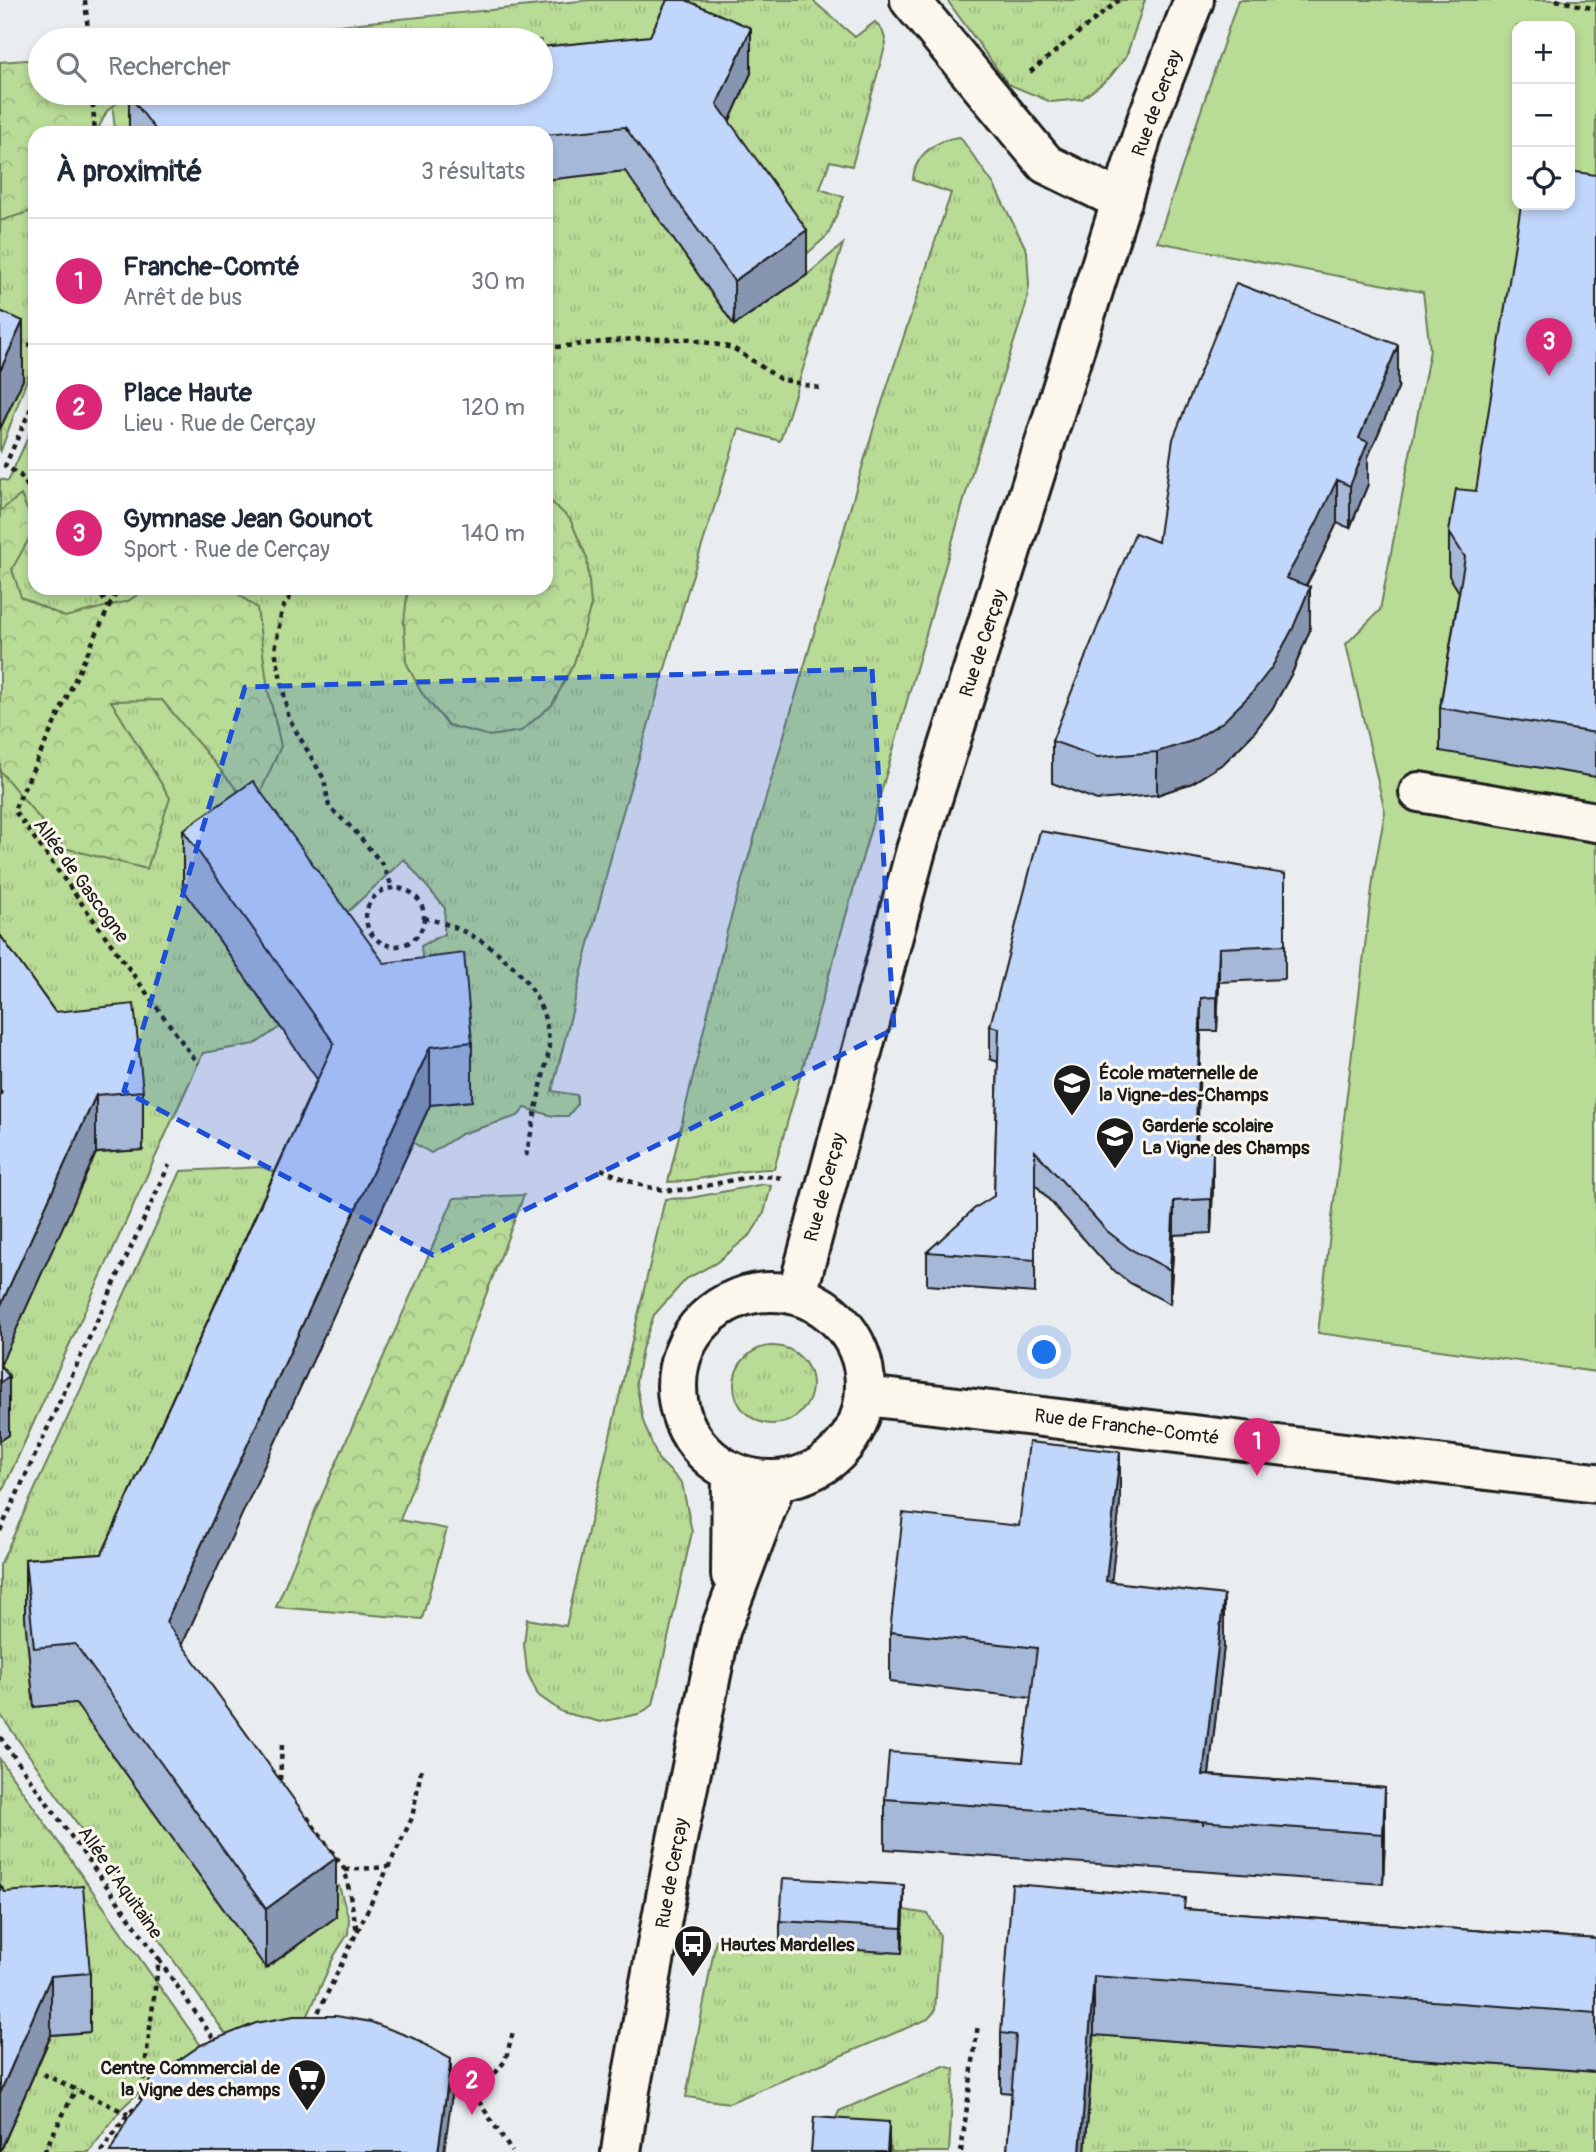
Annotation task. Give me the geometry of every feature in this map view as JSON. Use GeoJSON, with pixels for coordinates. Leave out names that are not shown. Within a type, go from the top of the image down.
{"type":"FeatureCollection","features":[{"type":"Feature","properties":{"kind":"street"},"geometry":{"type":"LineString","coordinates":[[910,0],[1046,164],[1122,201]]}},
{"type":"Feature","properties":{"kind":"street","name":"Rue de Cerçay"},"geometry":{"type":"LineString","coordinates":[[797,1294],[915,850],[1147,120],[1194,0]]}},
{"type":"Feature","properties":{"kind":"street"},"geometry":{"type":"LineString","coordinates":[[1419,792],[1596,822]]}},
{"type":"Feature","properties":{"kind":"street"},"geometry":{"type":"LineString","coordinates":[[774,1292],[797,1294],[834,1316],[853,1341],[864,1373],[866,1396],[852,1433],[833,1457],[807,1473],[777,1480],[754,1479],[732,1472],[705,1454],[686,1427],[677,1396],[679,1364],[692,1334],[714,1310],[743,1296],[774,1292]]}},
{"type":"Feature","properties":{"kind":"street","name":"Rue de Franche-Comté"},"geometry":{"type":"LineString","coordinates":[[866,1396],[1596,1483]]}},
{"type":"Feature","properties":{"kind":"street","name":"Rue de Cerçay"},"geometry":{"type":"LineString","coordinates":[[731,1596],[732,1472]]}},
{"type":"Feature","properties":{"kind":"street","name":"Rue de Cerçay"},"geometry":{"type":"LineString","coordinates":[[621,2152],[630,2090],[689,1776],[720,1630],[777,1480]]}},
{"type":"Feature","properties":{"kind":"path"},"geometry":{"type":"LineString","coordinates":[[85,0],[88,28]]}},
{"type":"Feature","properties":{"kind":"path"},"geometry":{"type":"LineString","coordinates":[[993,101],[1119,0]]}},
{"type":"Feature","properties":{"kind":"path"},"geometry":{"type":"LineString","coordinates":[[1556,0],[1596,9]]}},
{"type":"Feature","properties":{"kind":"path"},"geometry":{"type":"LineString","coordinates":[[93,105],[94,126]]}},
{"type":"Feature","properties":{"kind":"path"},"geometry":{"type":"LineString","coordinates":[[553,347],[632,339],[689,339],[733,348],[780,379],[824,389]]}},
{"type":"Feature","properties":{"kind":"path"},"geometry":{"type":"LineString","coordinates":[[8,341],[28,345]]}},
{"type":"Feature","properties":{"kind":"path"},"geometry":{"type":"LineString","coordinates":[[28,415],[5,466],[20,475],[28,487]]}},
{"type":"Feature","properties":{"kind":"path"},"geometry":{"type":"LineString","coordinates":[[101,595],[109,607],[115,595]]}},
{"type":"Feature","properties":{"kind":"path"},"geometry":{"type":"LineString","coordinates":[[291,595],[282,609],[275,650],[289,719],[324,779],[329,807],[354,830],[383,865],[393,889]]}},
{"type":"Feature","properties":{"kind":"path","name":"Allée de Gascogne"},"geometry":{"type":"LineString","coordinates":[[109,607],[14,810],[198,1064]]}},
{"type":"Feature","properties":{"kind":"path"},"geometry":{"type":"LineString","coordinates":[[393,889],[411,894],[418,901],[424,918],[417,935],[411,941],[402,945],[385,945],[371,934],[366,915],[369,905],[383,891],[393,889]]}},
{"type":"Feature","properties":{"kind":"path"},"geometry":{"type":"LineString","coordinates":[[424,918],[448,923],[479,940],[515,968],[534,991],[544,1017],[549,1047],[526,1156]]}},
{"type":"Feature","properties":{"kind":"path"},"geometry":{"type":"LineString","coordinates":[[0,1531],[169,1165]]}},
{"type":"Feature","properties":{"kind":"path"},"geometry":{"type":"LineString","coordinates":[[601,1169],[631,1182],[667,1190],[692,1189],[772,1176],[783,1178]]}},
{"type":"Feature","properties":{"kind":"path","name":"Allée d'Aquitaine"},"geometry":{"type":"LineString","coordinates":[[0,1737],[159,1959],[140,2104]]}},
{"type":"Feature","properties":{"kind":"path"},"geometry":{"type":"LineString","coordinates":[[282,1745],[280,1780],[288,1791]]}},
{"type":"Feature","properties":{"kind":"path"},"geometry":{"type":"LineString","coordinates":[[311,2027],[412,1818],[422,1765]]}},
{"type":"Feature","properties":{"kind":"path"},"geometry":{"type":"LineString","coordinates":[[304,1814],[345,1870],[357,1932]]}},
{"type":"Feature","properties":{"kind":"path"},"geometry":{"type":"LineString","coordinates":[[345,1870],[388,1867]]}},
{"type":"Feature","properties":{"kind":"path"},"geometry":{"type":"LineString","coordinates":[[159,1959],[218,2044]]}},
{"type":"Feature","properties":{"kind":"path"},"geometry":{"type":"LineString","coordinates":[[961,2152],[978,2024]]}},
{"type":"Feature","properties":{"kind":"path"},"geometry":{"type":"LineString","coordinates":[[476,2097],[505,2061],[513,2032]]}},
{"type":"Feature","properties":{"kind":"path"},"geometry":{"type":"LineString","coordinates":[[43,2074],[128,2114]]}},
{"type":"Feature","properties":{"kind":"path"},"geometry":{"type":"LineString","coordinates":[[444,2079],[461,2094],[476,2097],[512,2152]]}},
{"type":"Feature","properties":{"kind":"path"},"geometry":{"type":"LineString","coordinates":[[44,2152],[76,2089]]}},
{"type":"Feature","properties":{"kind":"path"},"geometry":{"type":"LineString","coordinates":[[101,2152],[128,2114],[150,2096]]}},
{"type":"Feature","properties":{"kind":"highlighted area"},"geometry":{"type":"Polygon","coordinates":[[[872,669],[894,1029],[433,1255],[124,1091],[245,687],[872,669]]]}},
{"type":"Feature","properties":{"kind":"green space"},"geometry":{"type":"Polygon","coordinates":[[[590,0],[812,0],[855,37],[875,22],[883,32],[886,43],[852,166],[830,161],[820,189],[844,197],[828,235],[798,262],[553,100],[553,28],[309,28],[590,0]]]}},
{"type":"Feature","properties":{"kind":"green space"},"geometry":{"type":"Polygon","coordinates":[[[947,0],[1145,0],[1126,57],[1109,78],[1082,99],[1051,102],[1008,84],[947,0]]]}},
{"type":"Feature","properties":{"kind":"green space"},"geometry":{"type":"Polygon","coordinates":[[[1238,0],[1596,0],[1596,1372],[1318,1333],[1374,872],[1385,812],[1346,644],[1380,610],[1430,350],[1423,292],[1157,242],[1238,0]]]}},
{"type":"Feature","properties":{"kind":"green space"},"geometry":{"type":"Polygon","coordinates":[[[28,60],[28,105],[115,105],[107,111],[100,126],[28,126],[28,212],[0,221],[0,62],[28,60]]]}},
{"type":"Feature","properties":{"kind":"green space"},"geometry":{"type":"Polygon","coordinates":[[[0,67],[28,85],[28,105],[38,105],[36,126],[28,126],[28,376],[0,453],[0,430],[23,380],[0,370],[0,67]]]}},
{"type":"Feature","properties":{"kind":"green space"},"geometry":{"type":"Polygon","coordinates":[[[112,105],[178,105],[149,126],[115,126],[112,105]]]}},
{"type":"Feature","properties":{"kind":"green space"},"geometry":{"type":"Polygon","coordinates":[[[960,137],[994,185],[1027,251],[1029,285],[1026,305],[974,465],[774,1169],[747,1170],[668,1182],[727,931],[874,427],[951,193],[913,180],[914,171],[928,150],[943,141],[960,137]]]}},
{"type":"Feature","properties":{"kind":"green space"},"geometry":{"type":"Polygon","coordinates":[[[635,170],[734,325],[807,275],[843,244],[780,441],[739,429],[688,590],[618,829],[552,1091],[577,1095],[577,1105],[568,1116],[553,1116],[525,1108],[518,1116],[461,1134],[431,1153],[412,1142],[419,1106],[472,1101],[427,1017],[421,946],[444,934],[445,908],[404,859],[321,934],[183,889],[280,1027],[255,1044],[203,1053],[0,1496],[0,1441],[8,1435],[0,1366],[89,1154],[143,1150],[0,994],[0,479],[8,481],[28,437],[28,595],[553,595],[553,179],[635,170]]]}},
{"type":"Feature","properties":{"kind":"green space"},"geometry":{"type":"Polygon","coordinates":[[[21,495],[28,512],[28,540],[12,569],[21,597],[65,617],[128,601],[137,595],[239,595],[257,608],[268,690],[281,746],[253,809],[162,700],[111,701],[170,798],[147,869],[64,848],[0,771],[0,511],[21,495]]]}},
{"type":"Feature","properties":{"kind":"green space"},"geometry":{"type":"Polygon","coordinates":[[[553,503],[570,519],[587,558],[591,605],[574,663],[552,705],[521,731],[490,736],[448,725],[421,692],[406,662],[404,622],[407,595],[553,595],[553,503]]]}},
{"type":"Feature","properties":{"kind":"green space"},"geometry":{"type":"Polygon","coordinates":[[[262,1167],[298,1181],[99,1619],[25,1618],[34,1707],[88,1701],[85,1716],[266,1967],[336,1916],[324,1900],[339,1886],[349,1919],[348,1934],[334,1956],[302,2029],[229,2039],[0,1714],[0,1565],[181,1171],[262,1167]]]}},
{"type":"Feature","properties":{"kind":"green space"},"geometry":{"type":"Polygon","coordinates":[[[764,1184],[771,1186],[764,1213],[751,1234],[716,1263],[686,1279],[654,1315],[642,1349],[636,1382],[643,1421],[658,1459],[682,1483],[692,1532],[653,1705],[639,1714],[600,1722],[562,1712],[538,1695],[527,1672],[524,1644],[527,1619],[566,1626],[665,1199],[690,1198],[764,1184]]]}},
{"type":"Feature","properties":{"kind":"green space"},"geometry":{"type":"Polygon","coordinates":[[[524,1195],[400,1520],[447,1529],[422,1619],[276,1607],[315,1511],[454,1198],[524,1195]]]}},
{"type":"Feature","properties":{"kind":"green space"},"geometry":{"type":"Polygon","coordinates":[[[765,1346],[781,1346],[795,1352],[806,1363],[812,1377],[812,1393],[806,1407],[795,1418],[781,1424],[765,1424],[751,1418],[740,1407],[734,1393],[734,1377],[740,1363],[751,1352],[765,1346]]]}},
{"type":"Feature","properties":{"kind":"green space"},"geometry":{"type":"Polygon","coordinates":[[[0,1759],[204,2050],[153,2079],[122,2108],[89,2152],[0,2152],[47,2044],[43,2036],[89,2032],[0,1944],[0,1759]]]}},
{"type":"Feature","properties":{"kind":"green space"},"geometry":{"type":"Polygon","coordinates":[[[904,1910],[928,1914],[940,1935],[935,2011],[928,2019],[729,2103],[686,2097],[716,1939],[901,1953],[904,1910]]]}},
{"type":"Feature","properties":{"kind":"green space"},"geometry":{"type":"Polygon","coordinates":[[[1094,2035],[1596,2072],[1596,2152],[1085,2152],[1094,2035]]]}},
{"type":"Feature","properties":{"kind":"green space"},"geometry":{"type":"Polygon","coordinates":[[[944,2066],[954,2069],[949,2152],[891,2152],[891,2147],[850,2147],[834,2123],[839,2111],[944,2066]]]}},
{"type":"Feature","properties":{"kind":"building"},"geometry":{"type":"Polygon","coordinates":[[[667,0],[686,0],[751,28],[717,104],[807,230],[734,281],[625,127],[553,134],[553,126],[153,126],[137,105],[553,105],[553,46],[650,36],[667,0]]]}},
{"type":"Feature","properties":{"kind":"building"},"geometry":{"type":"Polygon","coordinates":[[[1575,172],[1596,175],[1596,733],[1440,708],[1465,557],[1449,532],[1456,489],[1476,491],[1520,210],[1575,210],[1575,172]]]}},
{"type":"Feature","properties":{"kind":"building"},"geometry":{"type":"Polygon","coordinates":[[[1236,283],[1398,345],[1359,438],[1368,442],[1350,486],[1337,480],[1286,578],[1310,587],[1293,628],[1272,667],[1251,694],[1224,721],[1192,741],[1157,752],[1097,757],[1052,741],[1135,533],[1158,542],[1173,439],[1236,283]]]}},
{"type":"Feature","properties":{"kind":"building"},"geometry":{"type":"Polygon","coordinates":[[[0,311],[23,321],[0,371],[0,311]]]}},
{"type":"Feature","properties":{"kind":"building"},"geometry":{"type":"Polygon","coordinates":[[[253,781],[384,963],[464,953],[472,1042],[430,1047],[166,1622],[336,1858],[266,1909],[75,1644],[34,1648],[25,1559],[102,1554],[334,1043],[183,830],[253,781]]]}},
{"type":"Feature","properties":{"kind":"building"},"geometry":{"type":"Polygon","coordinates":[[[1040,831],[1285,874],[1285,945],[1219,948],[1217,997],[1201,998],[1195,1150],[1213,1151],[1211,1199],[1174,1201],[1170,1270],[1130,1249],[1107,1231],[1035,1151],[1035,1260],[927,1252],[975,1208],[994,1196],[999,1028],[990,1026],[1040,831]]]}},
{"type":"Feature","properties":{"kind":"building"},"geometry":{"type":"Polygon","coordinates":[[[0,935],[55,1012],[134,1004],[143,1091],[96,1095],[0,1307],[2,1092],[0,935]]]}},
{"type":"Feature","properties":{"kind":"building"},"geometry":{"type":"Polygon","coordinates":[[[0,1365],[9,1376],[0,1383],[0,1365]]]}},
{"type":"Feature","properties":{"kind":"building"},"geometry":{"type":"Polygon","coordinates":[[[1029,1442],[1120,1452],[1106,1581],[1224,1595],[1203,1775],[1385,1788],[1383,1834],[885,1799],[889,1752],[1023,1762],[1037,1648],[890,1632],[903,1513],[1019,1526],[1029,1442]]]}},
{"type":"Feature","properties":{"kind":"building"},"geometry":{"type":"Polygon","coordinates":[[[783,1878],[904,1885],[902,1928],[780,1921],[783,1878]]]}},
{"type":"Feature","properties":{"kind":"building"},"geometry":{"type":"Polygon","coordinates":[[[1012,1884],[1185,1898],[1184,1909],[1596,1939],[1596,2013],[1094,1976],[1080,2152],[1007,2152],[1016,2035],[1001,2033],[1012,1884]]]}},
{"type":"Feature","properties":{"kind":"building"},"geometry":{"type":"Polygon","coordinates":[[[0,1885],[5,1892],[83,1886],[90,1973],[51,1976],[0,2093],[0,1885]]]}},
{"type":"Feature","properties":{"kind":"building","name":"Centre Commercial de la Vigne des champs"},"geometry":{"type":"Polygon","coordinates":[[[294,2016],[336,2016],[371,2022],[413,2038],[451,2059],[438,2152],[110,2152],[128,2118],[141,2101],[150,2080],[201,2045],[256,2023],[294,2016]]]}},
{"type":"Feature","properties":{"kind":"building"},"geometry":{"type":"Polygon","coordinates":[[[814,2117],[889,2122],[887,2152],[811,2152],[814,2117]]]}},
{"type":"Feature","properties":{"kind":"place","name":"Gymnase Jean Gounot"},"geometry":{"type":"Point","coordinates":[1549,376]}},
{"type":"Feature","properties":{"kind":"place","name":"École maternelle de la Vigne-des-Champs"},"geometry":{"type":"Point","coordinates":[1072,1117]}},
{"type":"Feature","properties":{"kind":"place","name":"Garderie scolaire La Vigne des Champs"},"geometry":{"type":"Point","coordinates":[1115,1170]}},
{"type":"Feature","properties":{"kind":"place","name":"Franche-Comté"},"geometry":{"type":"Point","coordinates":[1257,1476]}},
{"type":"Feature","properties":{"kind":"place","name":"Hautes Mardelles"},"geometry":{"type":"Point","coordinates":[693,1978]}},
{"type":"Feature","properties":{"kind":"place","name":"Centre Commercial de la Vigne des champs"},"geometry":{"type":"Point","coordinates":[307,2112]}},
{"type":"Feature","properties":{"kind":"place","name":"Place Haute"},"geometry":{"type":"Point","coordinates":[472,2115]}}]}
